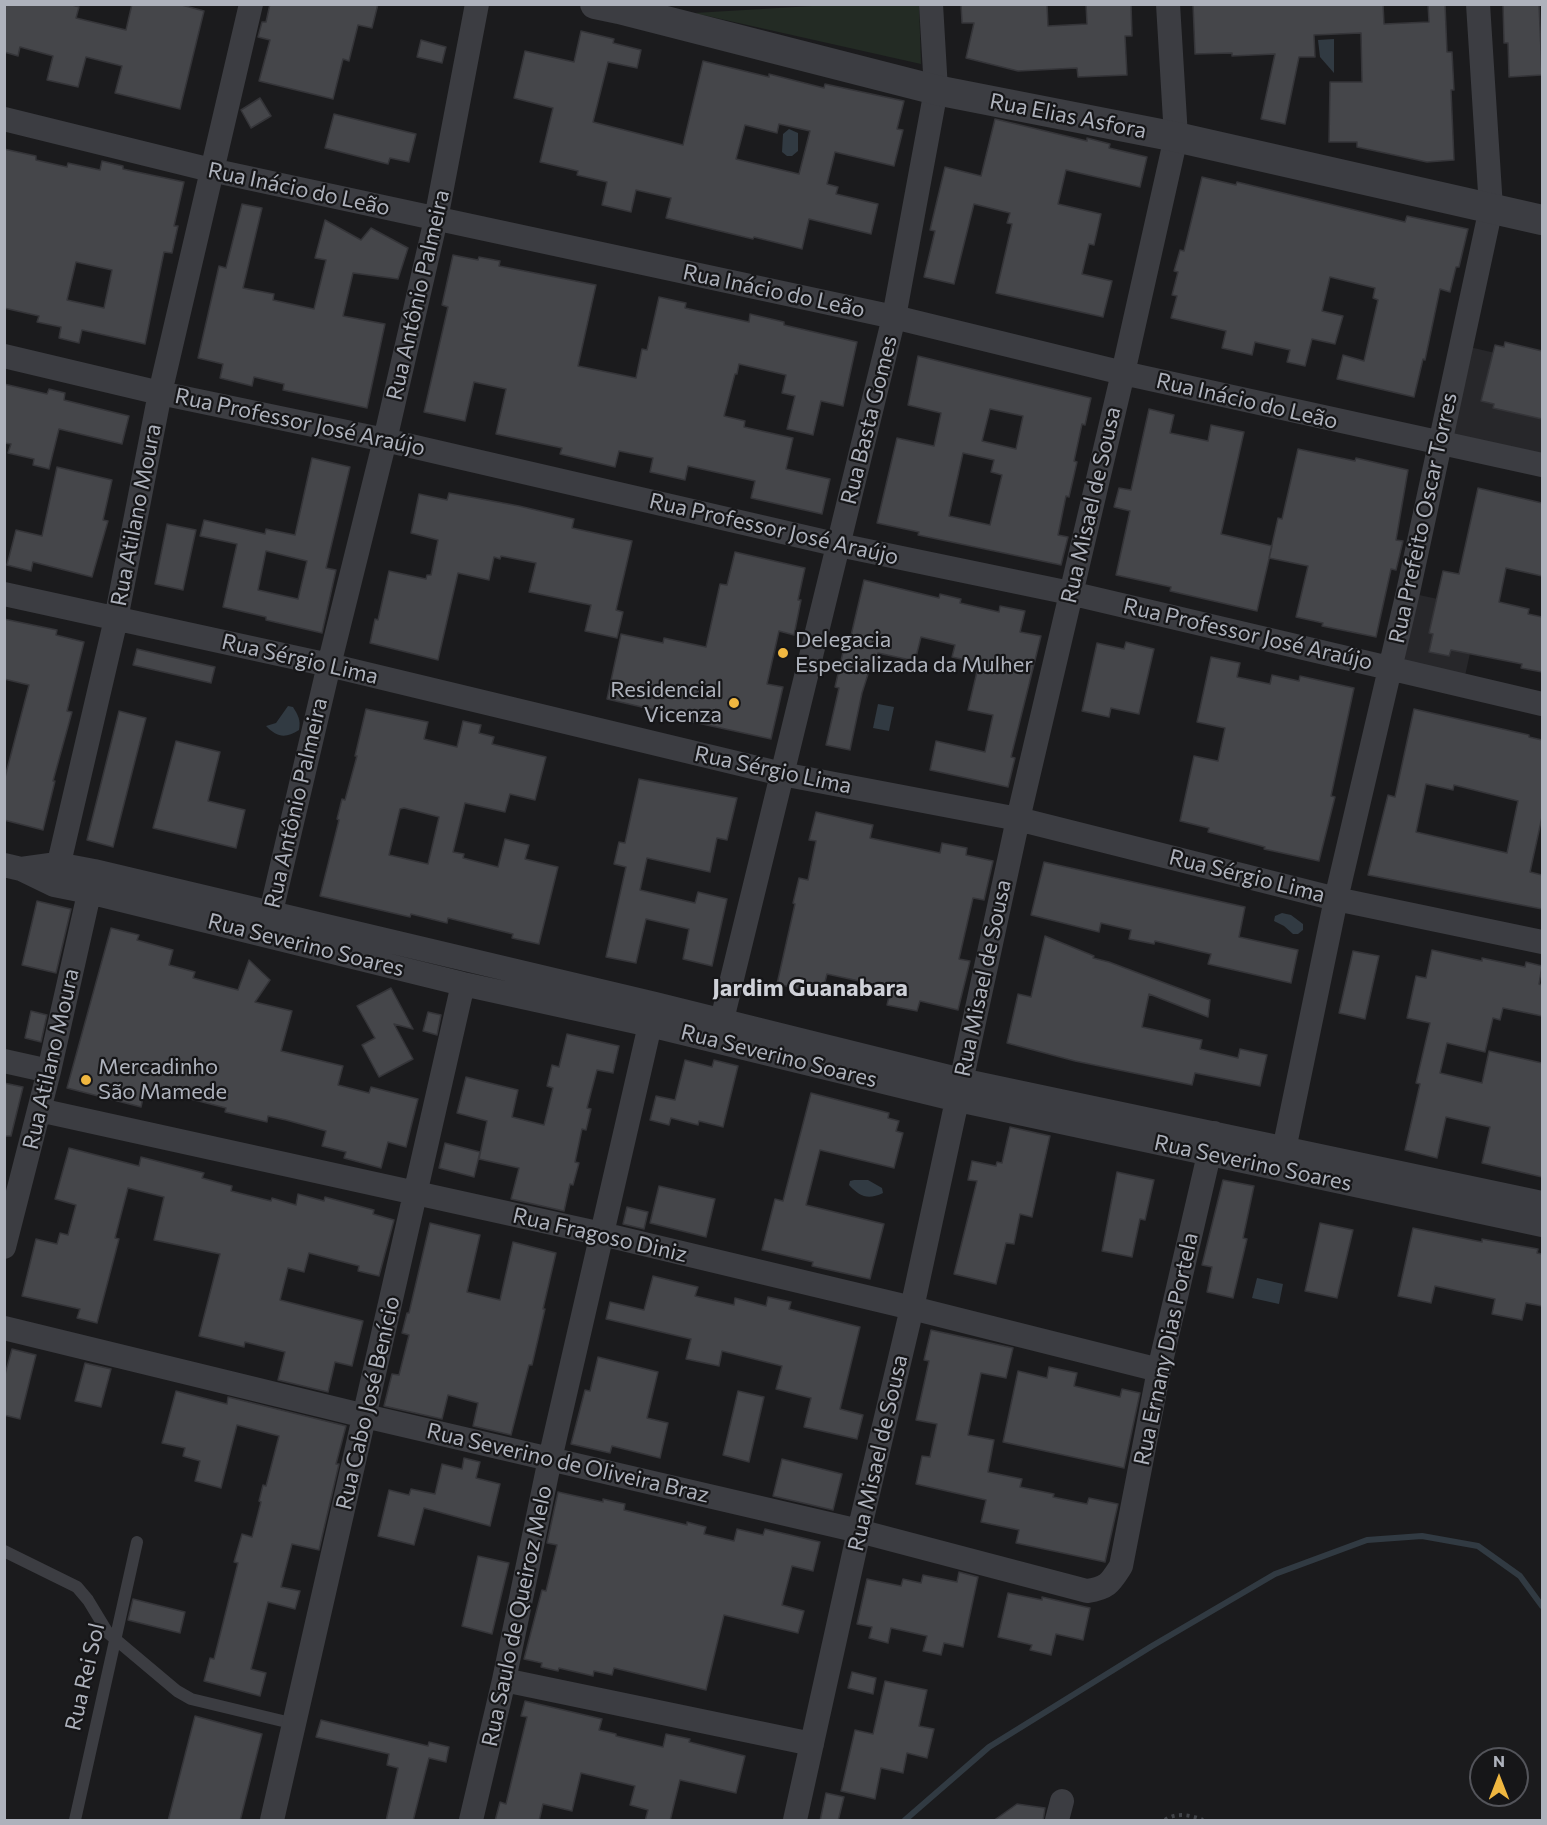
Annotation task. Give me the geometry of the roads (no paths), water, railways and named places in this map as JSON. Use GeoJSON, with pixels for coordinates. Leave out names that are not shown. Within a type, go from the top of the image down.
{"type":"FeatureCollection","features":[{"type":"Feature","properties":{"kind":"street","name":"Rua Atilano Moura"},"geometry":{"type":"LineString","coordinates":[[56,875],[116,619],[160,393],[251,4]]}},
{"type":"Feature","properties":{"kind":"street","name":"Rua Antônio Palmeira"},"geometry":{"type":"LineString","coordinates":[[268,924],[436,219],[477,4]]}},
{"type":"Feature","properties":{"kind":"street"},"geometry":{"type":"LineString","coordinates":[[607,7],[664,4]]}},
{"type":"Feature","properties":{"kind":"street","name":"Rua Basta Gomes"},"geometry":{"type":"LineString","coordinates":[[719,1030],[894,317],[936,90],[931,4]]}},
{"type":"Feature","properties":{"kind":"street","name":"Rua Misael de Sousa"},"geometry":{"type":"LineString","coordinates":[[795,1821],[859,1531],[912,1308],[1018,819],[1176,137],[1168,4]]}},
{"type":"Feature","properties":{"kind":"street","name":"Rua Prefeito Oscar Torres"},"geometry":{"type":"LineString","coordinates":[[1282,1158],[1336,898],[1441,444],[1491,208],[1478,4]]}},
{"type":"Feature","properties":{"kind":"street","name":"Rua Elias Asfora"},"geometry":{"type":"LineString","coordinates":[[607,7],[936,90],[1176,137],[1542,220]]}},
{"type":"Feature","properties":{"kind":"street","name":"Rua Inácio do Leão"},"geometry":{"type":"LineString","coordinates":[[4,119],[211,170],[894,317],[1123,373],[1542,465]]}},
{"type":"Feature","properties":{"kind":"street","name":"Rua Professor José Araújo"},"geometry":{"type":"LineString","coordinates":[[4,356],[160,393],[385,440],[839,545],[1070,592],[1542,704]]}},
{"type":"Feature","properties":{"kind":"street","name":"Rua Sérgio Lima"},"geometry":{"type":"LineString","coordinates":[[4,594],[329,665],[782,774],[1018,819],[1336,898],[1542,942]]}},
{"type":"Feature","properties":{"kind":"street","name":"Rua Severino Soares"},"geometry":{"type":"LineString","coordinates":[[13,867],[92,881],[719,1030],[959,1090],[1282,1158],[1542,1203]]}},
{"type":"Feature","properties":{"kind":"street","name":"Rua Atilano Moura"},"geometry":{"type":"LineString","coordinates":[[4,1247],[49,1071],[92,881]]}},
{"type":"Feature","properties":{"kind":"street","name":"Rua Severino Soares"},"geometry":{"type":"LineString","coordinates":[[268,924],[463,984],[650,1025],[719,1030]]}},
{"type":"Feature","properties":{"kind":"street","name":"Rua Cabo José Benício"},"geometry":{"type":"LineString","coordinates":[[272,1821],[463,984]]}},
{"type":"Feature","properties":{"kind":"street","name":"Rua Saulo de Queiroz Melo"},"geometry":{"type":"LineString","coordinates":[[471,1821],[504,1680],[550,1460],[650,1025]]}},
{"type":"Feature","properties":{"kind":"street"},"geometry":{"type":"LineString","coordinates":[[4,1061],[49,1071]]}},
{"type":"Feature","properties":{"kind":"street","name":"Rua Fragoso Diniz"},"geometry":{"type":"LineString","coordinates":[[39,1110],[416,1195],[602,1234],[1159,1370]]}},
{"type":"Feature","properties":{"kind":"street","name":"Rua Ernany Dias Portela"},"geometry":{"type":"LineString","coordinates":[[1121,1566],[1159,1370],[1212,1143]]}},
{"type":"Feature","properties":{"kind":"street","name":"Rua Severino Soares"},"geometry":{"type":"LineString","coordinates":[[1282,1158],[1542,1225]]}},
{"type":"Feature","properties":{"kind":"street","name":"Rua Severino de Oliveira Braz"},"geometry":{"type":"LineString","coordinates":[[4,1328],[550,1460],[859,1531],[1088,1591],[1109,1584],[1121,1566]]}},
{"type":"Feature","properties":{"kind":"street"},"geometry":{"type":"LineString","coordinates":[[504,1680],[812,1744]]}},
{"type":"Feature","properties":{"kind":"lane","name":"Rua Rei Sol"},"geometry":{"type":"LineString","coordinates":[[75,1821],[137,1542]]}},
{"type":"Feature","properties":{"kind":"lane"},"geometry":{"type":"LineString","coordinates":[[4,1551],[77,1587],[88,1600],[108,1633],[177,1691],[191,1699],[295,1724]]}},
{"type":"Feature","properties":{"kind":"waterway"},"geometry":{"type":"LineString","coordinates":[[905,1820],[989,1747],[1152,1646],[1275,1574],[1367,1540],[1422,1536],[1478,1546],[1520,1576],[1542,1606]]}},
{"type":"Feature","properties":{"kind":"place","name":"Delegacia Especializada da Mulher"},"geometry":{"type":"Point","coordinates":[783,653]}},
{"type":"Feature","properties":{"kind":"place","name":"Residencial Vicenza"},"geometry":{"type":"Point","coordinates":[734,703]}},
{"type":"Feature","properties":{"kind":"place","name":"Mercadinho São Mamede"},"geometry":{"type":"Point","coordinates":[86,1080]}},
{"type":"Feature","properties":{"kind":"district","name":"Jardim Guanabara"},"geometry":{"type":"Point","coordinates":[810,988]}}]}
